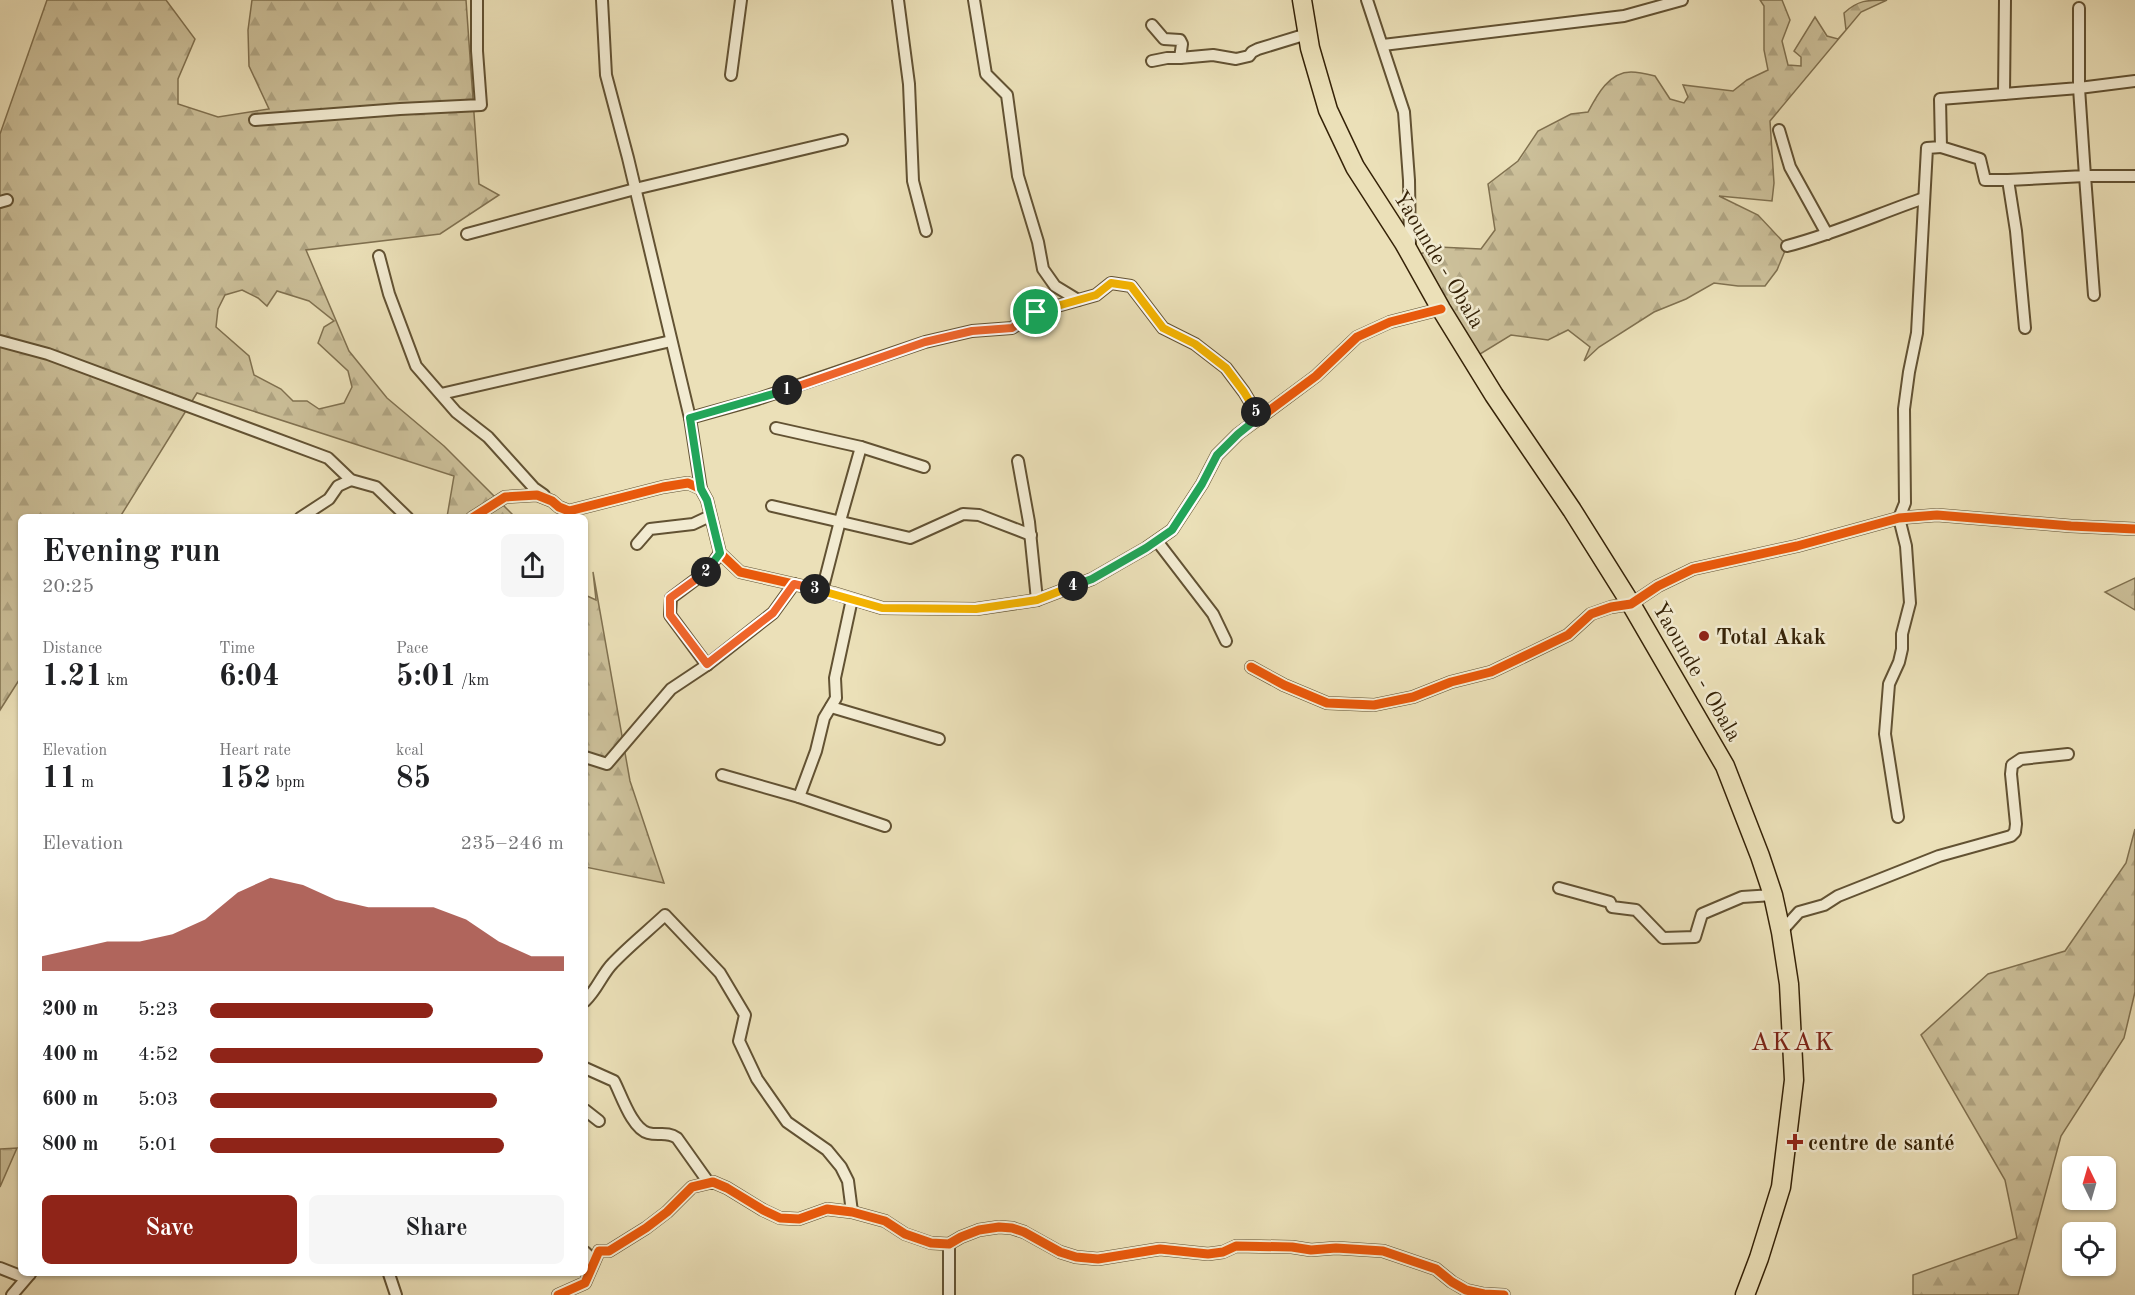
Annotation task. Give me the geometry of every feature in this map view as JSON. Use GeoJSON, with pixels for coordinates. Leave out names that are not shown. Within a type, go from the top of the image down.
{"type":"FeatureCollection","features":[{"type":"Feature","properties":{"kind":"highway","name":"Yaounde - Obala"},"geometry":{"type":"LineString","coordinates":[[1302,0],[1306,27],[1329,110],[1355,167],[1411,254],[1441,309],[1631,604],[1725,766],[1773,895],[1789,984],[1794,1080],[1791,1121],[1781,1187],[1760,1258],[1745,1295]]}},
{"type":"Feature","properties":{"kind":"street"},"geometry":{"type":"LineString","coordinates":[[255,120],[481,105],[477,58],[477,0]]}},
{"type":"Feature","properties":{"kind":"street"},"geometry":{"type":"LineString","coordinates":[[602,0],[606,75],[690,418],[701,489],[707,500],[720,553],[740,573],[794,584],[882,608],[976,609],[1037,600],[1092,579],[1172,530],[1202,484],[1217,455],[1259,417],[1316,376],[1357,337],[1390,322],[1441,309]]}},
{"type":"Feature","properties":{"kind":"street"},"geometry":{"type":"LineString","coordinates":[[731,75],[741,0]]}},
{"type":"Feature","properties":{"kind":"street"},"geometry":{"type":"LineString","coordinates":[[898,0],[909,84],[913,181],[926,231]]}},
{"type":"Feature","properties":{"kind":"street"},"geometry":{"type":"LineString","coordinates":[[974,0],[986,74],[1007,95],[1018,176],[1038,242],[1043,269],[1055,286],[1078,300]]}},
{"type":"Feature","properties":{"kind":"street"},"geometry":{"type":"LineString","coordinates":[[1152,60],[1213,55],[1236,58],[1249,56],[1252,51],[1306,27],[1292,0]]}},
{"type":"Feature","properties":{"kind":"street"},"geometry":{"type":"LineString","coordinates":[[1367,0],[1404,112],[1411,254]]}},
{"type":"Feature","properties":{"kind":"street"},"geometry":{"type":"LineString","coordinates":[[1383,45],[1624,16],[1682,0]]}},
{"type":"Feature","properties":{"kind":"street"},"geometry":{"type":"LineString","coordinates":[[2004,94],[2005,0]]}},
{"type":"Feature","properties":{"kind":"street"},"geometry":{"type":"LineString","coordinates":[[2079,8],[2079,88],[2094,295]]}},
{"type":"Feature","properties":{"kind":"street"},"geometry":{"type":"LineString","coordinates":[[1152,25],[1164,39],[1180,40],[1182,44],[1180,58]]}},
{"type":"Feature","properties":{"kind":"street"},"geometry":{"type":"LineString","coordinates":[[1941,147],[1940,99],[2079,88],[2135,81]]}},
{"type":"Feature","properties":{"kind":"street"},"geometry":{"type":"LineString","coordinates":[[1779,130],[1790,167],[1827,234]]}},
{"type":"Feature","properties":{"kind":"street"},"geometry":{"type":"LineString","coordinates":[[467,234],[635,189],[842,140]]}},
{"type":"Feature","properties":{"kind":"street"},"geometry":{"type":"LineString","coordinates":[[1898,817],[1885,735],[1889,684],[1899,662],[1902,634],[1910,603],[1906,546],[1899,518],[1905,504],[1904,409],[1917,333],[1927,148],[1941,147],[1980,159],[1985,180],[2135,176]]}},
{"type":"Feature","properties":{"kind":"street"},"geometry":{"type":"LineString","coordinates":[[2008,180],[2016,231],[2025,328]]}},
{"type":"Feature","properties":{"kind":"street"},"geometry":{"type":"LineString","coordinates":[[1787,246],[1867,221],[1881,212],[1924,198]]}},
{"type":"Feature","properties":{"kind":"street"},"geometry":{"type":"LineString","coordinates":[[379,256],[388,294],[416,366],[456,412],[499,448],[534,488],[559,507],[569,511],[663,487],[688,483],[701,489]]}},
{"type":"Feature","properties":{"kind":"street"},"geometry":{"type":"LineString","coordinates":[[690,418],[758,399],[925,342],[972,331],[1012,328],[1036,312],[1096,295],[1111,283],[1131,286],[1163,328],[1195,344],[1226,368],[1259,417]]}},
{"type":"Feature","properties":{"kind":"street"},"geometry":{"type":"LineString","coordinates":[[0,341],[48,354],[328,458],[351,480],[376,487],[404,514]]}},
{"type":"Feature","properties":{"kind":"street"},"geometry":{"type":"LineString","coordinates":[[441,394],[671,341]]}},
{"type":"Feature","properties":{"kind":"street"},"geometry":{"type":"LineString","coordinates":[[776,428],[861,447],[924,467]]}},
{"type":"Feature","properties":{"kind":"street"},"geometry":{"type":"LineString","coordinates":[[822,591],[861,447]]}},
{"type":"Feature","properties":{"kind":"street"},"geometry":{"type":"LineString","coordinates":[[1018,461],[1030,535],[1037,600]]}},
{"type":"Feature","properties":{"kind":"street"},"geometry":{"type":"LineString","coordinates":[[306,514],[329,499],[338,486],[351,480]]}},
{"type":"Feature","properties":{"kind":"street"},"geometry":{"type":"LineString","coordinates":[[478,514],[505,497],[537,495],[552,501]]}},
{"type":"Feature","properties":{"kind":"street"},"geometry":{"type":"LineString","coordinates":[[772,506],[910,538],[963,514],[979,515],[1030,535]]}},
{"type":"Feature","properties":{"kind":"street"},"geometry":{"type":"LineString","coordinates":[[1251,668],[1284,686],[1327,703],[1374,705],[1413,697],[1451,682],[1491,672],[1568,635],[1591,614],[1611,607],[1631,604],[1658,586],[1693,569],[1797,546],[1899,518],[1937,515],[2135,529]]}},
{"type":"Feature","properties":{"kind":"street"},"geometry":{"type":"LineString","coordinates":[[637,544],[650,529],[693,524],[710,516]]}},
{"type":"Feature","properties":{"kind":"street"},"geometry":{"type":"LineString","coordinates":[[1157,541],[1213,614],[1226,641]]}},
{"type":"Feature","properties":{"kind":"street"},"geometry":{"type":"LineString","coordinates":[[707,664],[670,615],[670,598],[707,571],[720,553]]}},
{"type":"Feature","properties":{"kind":"street"},"geometry":{"type":"LineString","coordinates":[[588,758],[608,764],[671,689],[773,613],[794,584]]}},
{"type":"Feature","properties":{"kind":"street"},"geometry":{"type":"LineString","coordinates":[[799,797],[816,751],[824,718],[836,698],[835,678],[852,599]]}},
{"type":"Feature","properties":{"kind":"street"},"geometry":{"type":"LineString","coordinates":[[831,707],[939,739]]}},
{"type":"Feature","properties":{"kind":"street"},"geometry":{"type":"LineString","coordinates":[[1781,932],[1799,912],[1824,905],[1838,896],[1939,856],[2011,836],[2015,832],[2016,824],[2012,765],[2021,759],[2068,754]]}},
{"type":"Feature","properties":{"kind":"street"},"geometry":{"type":"LineString","coordinates":[[722,774],[885,826]]}},
{"type":"Feature","properties":{"kind":"street"},"geometry":{"type":"LineString","coordinates":[[1559,888],[1610,902],[1612,907],[1636,910],[1663,938],[1695,937],[1702,914],[1742,897],[1773,895]]}},
{"type":"Feature","properties":{"kind":"street"},"geometry":{"type":"LineString","coordinates":[[588,997],[613,963],[665,915],[720,973],[745,1015],[739,1041],[757,1079],[787,1122],[827,1150],[841,1167],[848,1181],[852,1212]]}},
{"type":"Feature","properties":{"kind":"street"},"geometry":{"type":"LineString","coordinates":[[588,1069],[614,1081],[632,1119],[639,1127],[647,1133],[670,1133],[677,1138],[709,1183]]}},
{"type":"Feature","properties":{"kind":"street"},"geometry":{"type":"LineString","coordinates":[[588,1112],[599,1121]]}},
{"type":"Feature","properties":{"kind":"street"},"geometry":{"type":"LineString","coordinates":[[588,1276],[599,1251],[609,1251],[646,1228],[693,1187],[709,1183],[727,1188],[780,1218],[799,1219],[827,1209],[852,1212],[885,1221],[905,1234],[931,1243],[949,1244],[979,1230],[999,1227],[1024,1232],[1060,1252],[1076,1257],[1098,1259],[1160,1249],[1208,1254],[1223,1252],[1236,1246],[1383,1251],[1436,1269],[1452,1282],[1474,1294],[1504,1295]]}},
{"type":"Feature","properties":{"kind":"street"},"geometry":{"type":"LineString","coordinates":[[949,1244],[949,1295]]}},
{"type":"Feature","properties":{"kind":"street"},"geometry":{"type":"LineString","coordinates":[[588,1255],[594,1261]]}},
{"type":"Feature","properties":{"kind":"street"},"geometry":{"type":"LineString","coordinates":[[0,1268],[18,1274]]}},
{"type":"Feature","properties":{"kind":"street"},"geometry":{"type":"LineString","coordinates":[[12,1295],[28,1276]]}},
{"type":"Feature","properties":{"kind":"street"},"geometry":{"type":"LineString","coordinates":[[390,1276],[396,1295]]}},
{"type":"Feature","properties":{"kind":"street"},"geometry":{"type":"LineString","coordinates":[[558,1295],[585,1283],[588,1276]]}},
{"type":"Feature","properties":{"kind":"green space"},"geometry":{"type":"Polygon","coordinates":[[[47,0],[166,0],[195,39],[178,79],[178,104],[218,117],[269,109],[249,66],[248,30],[252,0],[466,0],[479,184],[499,195],[440,234],[306,250],[349,351],[387,398],[444,446],[512,514],[448,514],[454,476],[197,393],[122,514],[18,514],[18,682],[0,710],[0,134],[47,0]],[[242,290],[225,295],[218,309],[216,327],[249,356],[254,375],[281,389],[293,401],[307,401],[319,409],[344,403],[352,387],[348,371],[318,343],[324,327],[334,321],[309,301],[277,291],[267,306],[258,298],[242,290]]]}},
{"type":"Feature","properties":{"kind":"green space"},"geometry":{"type":"Polygon","coordinates":[[[1760,0],[1782,0],[1790,20],[1782,41],[1788,65],[1801,66],[1801,57],[1794,51],[1815,17],[1827,36],[1838,39],[1846,31],[1770,121],[1774,183],[1772,201],[1719,196],[1758,215],[1787,246],[1777,270],[1765,286],[1714,283],[1686,299],[1654,312],[1599,347],[1584,361],[1590,347],[1568,330],[1548,340],[1511,335],[1472,359],[1410,258],[1438,247],[1481,249],[1495,230],[1488,184],[1518,161],[1538,131],[1571,114],[1588,112],[1605,86],[1616,76],[1631,72],[1655,76],[1670,99],[1684,103],[1688,97],[1683,85],[1733,91],[1747,80],[1768,70],[1764,50],[1764,6],[1760,0]]]}},
{"type":"Feature","properties":{"kind":"green space"},"geometry":{"type":"Polygon","coordinates":[[[1874,0],[1887,0],[1861,12],[1846,30],[1844,13],[1854,5],[1874,0]]]}},
{"type":"Feature","properties":{"kind":"green space"},"geometry":{"type":"Polygon","coordinates":[[[593,572],[630,781],[664,883],[588,868],[588,596],[596,600],[593,572]]]}},
{"type":"Feature","properties":{"kind":"green space"},"geometry":{"type":"Polygon","coordinates":[[[2135,578],[2135,610],[2105,592],[2135,578]]]}},
{"type":"Feature","properties":{"kind":"green space"},"geometry":{"type":"Polygon","coordinates":[[[2135,829],[2135,992],[2124,1038],[2061,1136],[2018,1295],[1913,1295],[1913,1275],[2017,1238],[2005,1180],[1921,1035],[1988,974],[2065,951],[2126,863],[2135,829]]]}},
{"type":"Feature","properties":{"kind":"green space"},"geometry":{"type":"Polygon","coordinates":[[[17,1148],[0,1187],[0,1149],[17,1148]]]}},
{"type":"Feature","properties":{"kind":"cycle path"},"geometry":{"type":"LineString","coordinates":[[478,514],[505,497],[537,495],[569,511],[663,487],[688,483],[701,489],[707,500],[720,553],[740,572],[833,593],[882,608],[976,609],[1037,600],[1092,579],[1172,530],[1202,484],[1217,455],[1238,434],[1316,376],[1357,337],[1390,322],[1441,309]]}},
{"type":"Feature","properties":{"kind":"cycle path"},"geometry":{"type":"LineString","coordinates":[[1251,667],[1284,685],[1327,703],[1374,705],[1413,697],[1451,682],[1491,672],[1568,635],[1591,614],[1611,607],[1631,604],[1658,586],[1693,569],[1797,546],[1899,518],[1937,515],[2135,529]]}},
{"type":"Feature","properties":{"kind":"cycle path"},"geometry":{"type":"LineString","coordinates":[[558,1295],[585,1283],[599,1251],[609,1251],[646,1228],[667,1212],[692,1187],[713,1182],[780,1218],[799,1219],[827,1209],[852,1212],[885,1221],[905,1234],[931,1243],[949,1244],[979,1230],[999,1227],[1024,1232],[1060,1252],[1076,1257],[1098,1259],[1160,1249],[1208,1254],[1223,1252],[1236,1246],[1383,1251],[1436,1269],[1466,1290],[1504,1295]]}},
{"type":"Feature","properties":{"kind":"place","name":"Total Akak"},"geometry":{"type":"Point","coordinates":[1704,636]}},
{"type":"Feature","properties":{"kind":"place","name":"centre de santé"},"geometry":{"type":"Point","coordinates":[1795,1142]}},
{"type":"Feature","properties":{"kind":"district","name":"AKAK"},"geometry":{"type":"Point","coordinates":[1793,1041]}},
{"type":"Feature","properties":{"kind":"route"},"geometry":{"type":"LineString","coordinates":[[1111,283],[1131,286],[1163,328],[1195,344],[1226,368],[1244,392],[1259,417],[1217,455],[1202,484],[1172,530],[1092,579],[1037,600],[976,609],[882,608],[794,584],[773,613],[707,664],[670,615],[670,598],[707,571],[720,553],[707,500],[701,489],[690,418],[758,399],[925,342],[972,331],[1012,328],[1036,312],[1096,295],[1111,283]]}}]}
